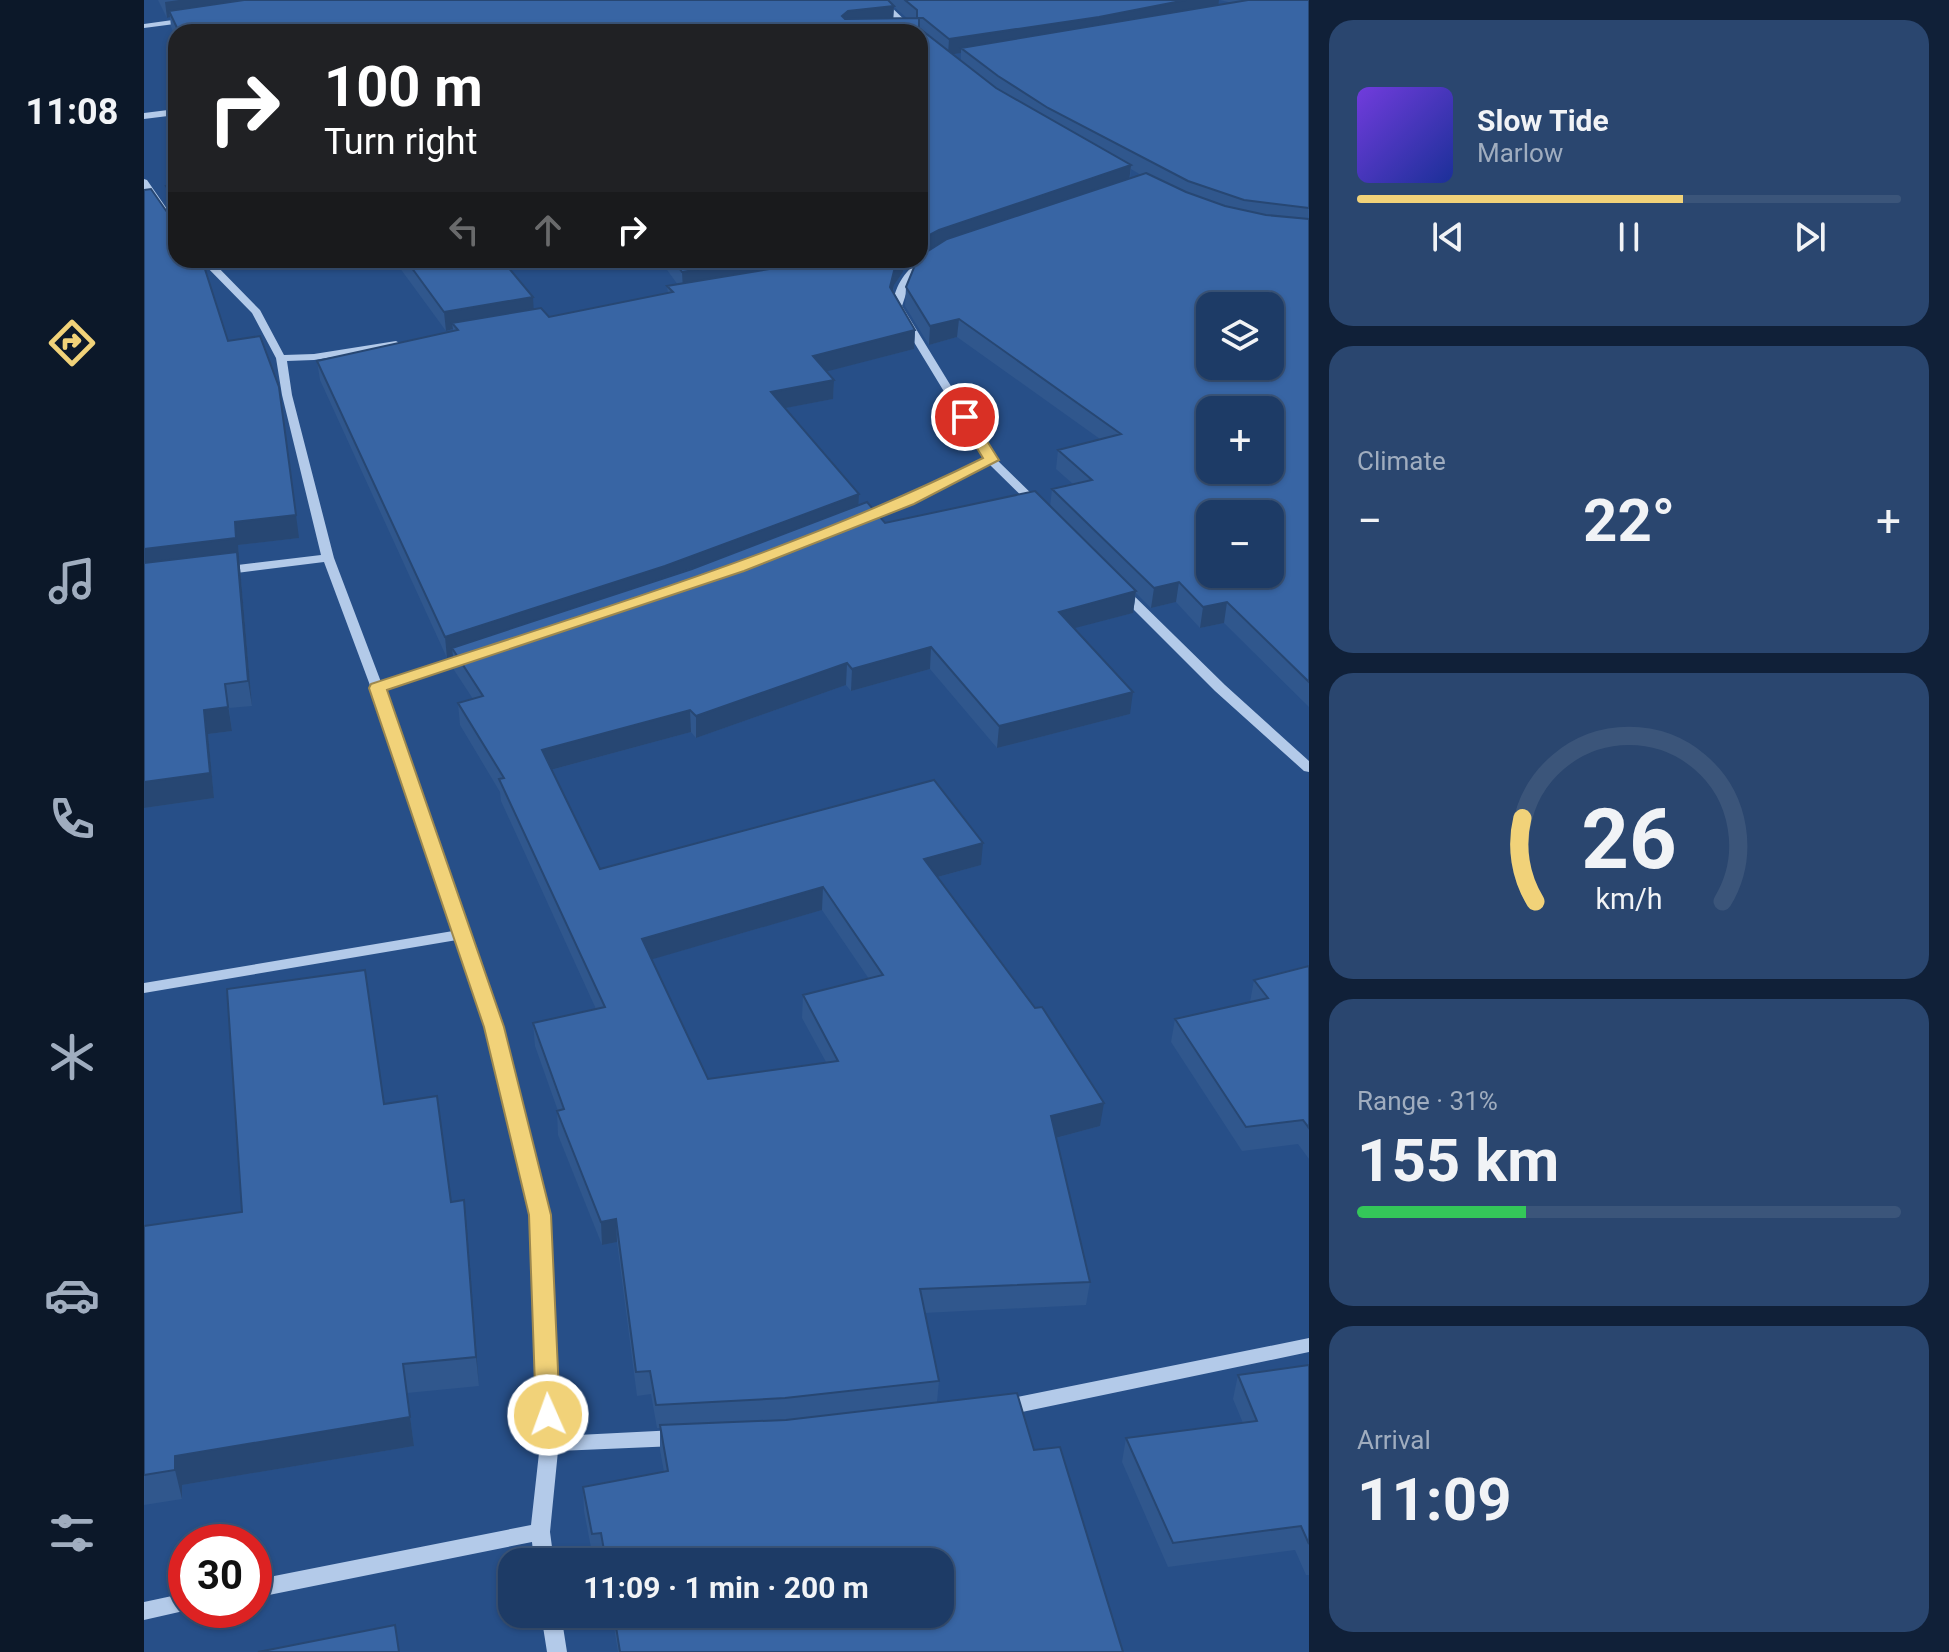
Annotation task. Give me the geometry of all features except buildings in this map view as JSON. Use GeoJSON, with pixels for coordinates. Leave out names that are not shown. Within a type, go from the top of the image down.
{"type":"FeatureCollection","features":[{"type":"Feature","properties":{"kind":"street"},"geometry":{"type":"LineString","coordinates":[[879,0],[905,24]]}},
{"type":"Feature","properties":{"kind":"street"},"geometry":{"type":"LineString","coordinates":[[144,26],[204,17]]}},
{"type":"Feature","properties":{"kind":"street"},"geometry":{"type":"LineString","coordinates":[[144,116],[168,113]]}},
{"type":"Feature","properties":{"kind":"street"},"geometry":{"type":"LineString","coordinates":[[144,182],[168,217]]}},
{"type":"Feature","properties":{"kind":"street"},"geometry":{"type":"LineString","coordinates":[[928,259],[942,252]]}},
{"type":"Feature","properties":{"kind":"street"},"geometry":{"type":"LineString","coordinates":[[213,268],[256,312],[281,358],[287,395],[328,558],[377,688],[494,1027],[540,1215],[549,1444],[540,1532],[542,1548]]}},
{"type":"Feature","properties":{"kind":"street"},"geometry":{"type":"LineString","coordinates":[[913,268],[901,284],[897,306],[991,460],[1046,514]]}},
{"type":"Feature","properties":{"kind":"street"},"geometry":{"type":"LineString","coordinates":[[281,358],[314,357],[403,343]]}},
{"type":"Feature","properties":{"kind":"street"},"geometry":{"type":"LineString","coordinates":[[852,523],[909,501],[991,460]]}},
{"type":"Feature","properties":{"kind":"street"},"geometry":{"type":"LineString","coordinates":[[205,573],[328,558]]}},
{"type":"Feature","properties":{"kind":"street"},"geometry":{"type":"LineString","coordinates":[[1111,579],[1220,688],[1309,768]]}},
{"type":"Feature","properties":{"kind":"street"},"geometry":{"type":"LineString","coordinates":[[377,688],[483,653]]}},
{"type":"Feature","properties":{"kind":"street"},"geometry":{"type":"LineString","coordinates":[[144,988],[462,934]]}},
{"type":"Feature","properties":{"kind":"street"},"geometry":{"type":"LineString","coordinates":[[981,1411],[1309,1345]]}},
{"type":"Feature","properties":{"kind":"street"},"geometry":{"type":"LineString","coordinates":[[549,1444],[691,1437]]}},
{"type":"Feature","properties":{"kind":"street"},"geometry":{"type":"LineString","coordinates":[[272,1585],[540,1532]]}},
{"type":"Feature","properties":{"kind":"street"},"geometry":{"type":"LineString","coordinates":[[144,1611],[168,1606]]}},
{"type":"Feature","properties":{"kind":"street"},"geometry":{"type":"LineString","coordinates":[[553,1628],[557,1652]]}},
{"type":"Feature","properties":{"kind":"route"},"geometry":{"type":"LineString","coordinates":[[548,1415],[540,1215],[494,1027],[377,688],[738,567],[909,501],[991,460],[965,417]]}}]}
